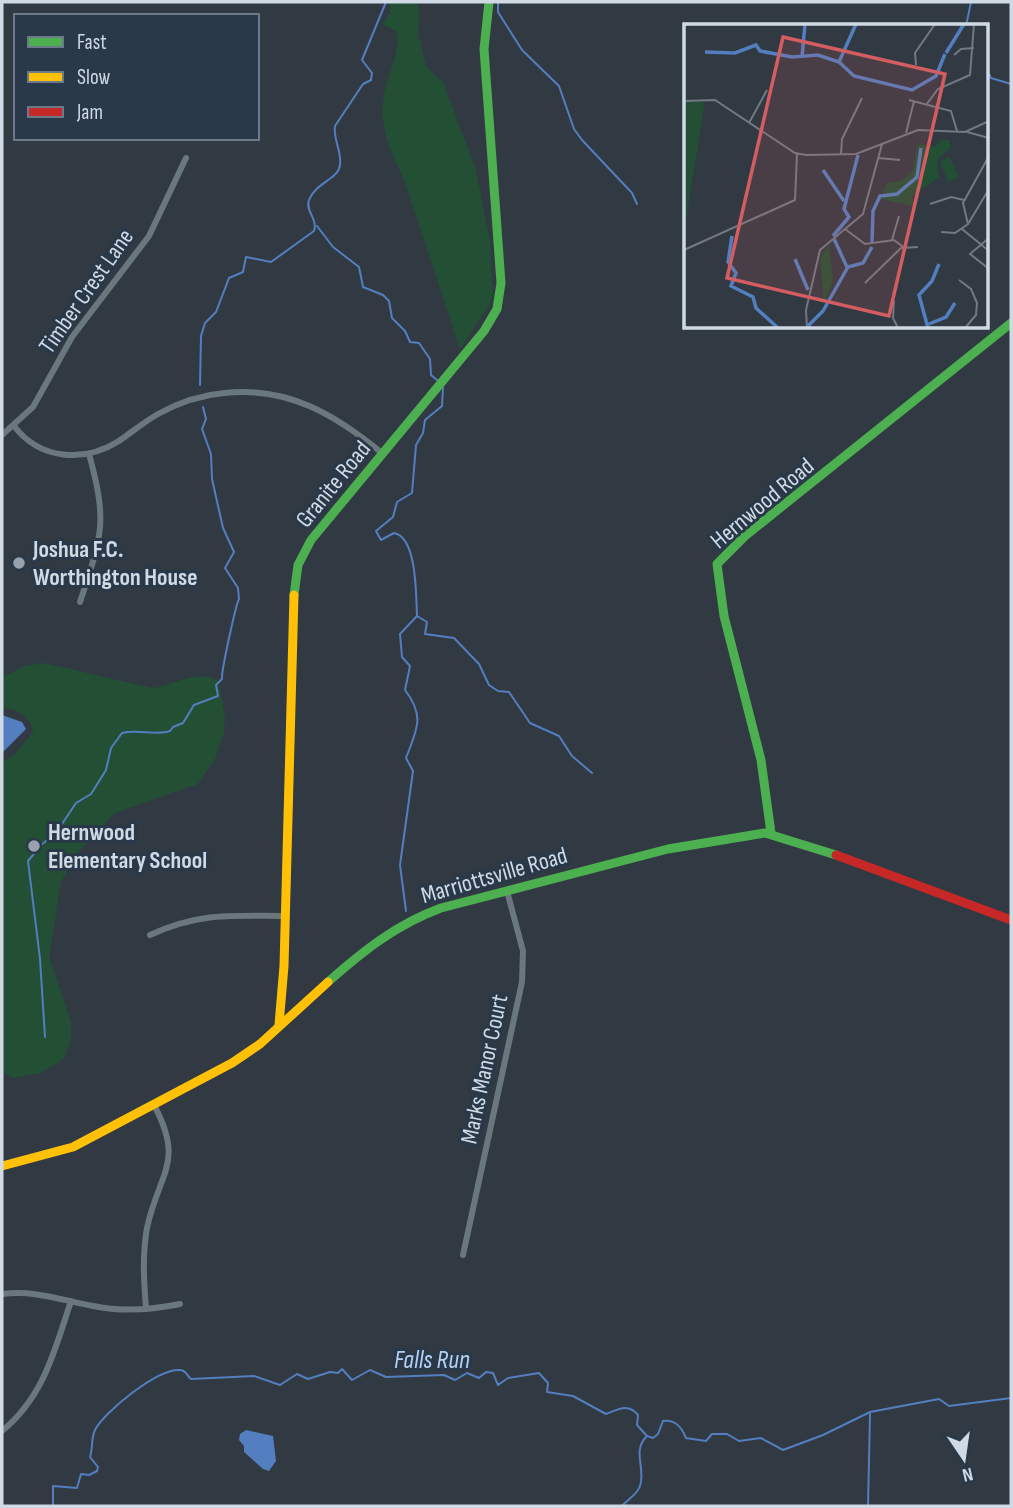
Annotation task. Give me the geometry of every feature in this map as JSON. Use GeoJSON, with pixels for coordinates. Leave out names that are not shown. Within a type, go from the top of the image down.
{"type":"FeatureCollection","features":[{"type":"Feature","properties":{"kind":"street","name":"Granite Road"},"geometry":{"type":"LineString","coordinates":[[278,1027],[282,1016],[289,671],[295,578],[311,540],[484,331],[500,298],[484,49],[489,2]]}},
{"type":"Feature","properties":{"kind":"street","name":"Timber Crest Lane"},"geometry":{"type":"LineString","coordinates":[[2,435],[14,426],[40,396],[72,337],[149,236],[186,158]]}},
{"type":"Feature","properties":{"kind":"street","name":"Hernwood Road"},"geometry":{"type":"LineString","coordinates":[[771,833],[761,760],[724,618],[717,564],[745,536],[1011,323]]}},
{"type":"Feature","properties":{"kind":"street"},"geometry":{"type":"LineString","coordinates":[[14,426],[27,440],[44,450],[67,456],[89,454],[119,441],[177,405],[211,395],[245,392],[286,397],[320,409],[350,427],[383,454]]}},
{"type":"Feature","properties":{"kind":"street"},"geometry":{"type":"LineString","coordinates":[[80,602],[99,546],[103,519],[100,494],[89,454]]}},
{"type":"Feature","properties":{"kind":"street","name":"Marriottsville Road"},"geometry":{"type":"LineString","coordinates":[[2,1166],[62,1153],[245,1054],[382,938],[411,919],[677,847],[771,833],[1011,920]]}},
{"type":"Feature","properties":{"kind":"street","name":"Marks Manor Court"},"geometry":{"type":"LineString","coordinates":[[463,1255],[522,982],[523,951],[507,891]]}},
{"type":"Feature","properties":{"kind":"street"},"geometry":{"type":"LineString","coordinates":[[150,935],[180,922],[201,917],[285,916]]}},
{"type":"Feature","properties":{"kind":"street"},"geometry":{"type":"LineString","coordinates":[[146,1309],[143,1272],[145,1240],[170,1146],[166,1126],[154,1104]]}},
{"type":"Feature","properties":{"kind":"street"},"geometry":{"type":"LineString","coordinates":[[2,1294],[33,1293],[111,1309],[146,1309],[180,1304]]}},
{"type":"Feature","properties":{"kind":"street"},"geometry":{"type":"LineString","coordinates":[[2,1431],[20,1414],[40,1388],[71,1301]]}},
{"type":"Feature","properties":{"kind":"green space"},"geometry":{"type":"Polygon","coordinates":[[[389,2],[416,2],[420,12],[418,32],[426,66],[443,82],[476,170],[490,241],[493,294],[489,306],[460,349],[404,179],[384,128],[384,95],[397,46],[396,31],[382,24],[390,13],[389,2]]]}},
{"type":"Feature","properties":{"kind":"green space"},"geometry":{"type":"Polygon","coordinates":[[[45,663],[152,688],[194,677],[210,677],[218,681],[225,716],[224,733],[215,759],[198,784],[115,813],[77,854],[61,882],[49,956],[71,1022],[71,1039],[65,1058],[41,1073],[13,1078],[2,1071],[2,762],[16,753],[33,732],[30,722],[22,714],[2,708],[2,677],[25,666],[45,663]]]}},
{"type":"Feature","properties":{"kind":"water"},"geometry":{"type":"Polygon","coordinates":[[[2,715],[22,722],[26,729],[2,753],[2,715]]]}},
{"type":"Feature","properties":{"kind":"water"},"geometry":{"type":"Polygon","coordinates":[[[246,1430],[273,1436],[276,1461],[269,1471],[244,1452],[244,1446],[239,1440],[240,1434],[246,1430]]]}},
{"type":"Feature","properties":{"kind":"waterway"},"geometry":{"type":"LineString","coordinates":[[200,385],[201,336],[205,323],[216,312],[229,278],[243,272],[246,257],[271,262],[314,231],[309,200],[312,194],[339,170],[335,126],[363,84],[371,80],[372,73],[362,60],[386,2]]}},
{"type":"Feature","properties":{"kind":"waterway"},"geometry":{"type":"LineString","coordinates":[[498,2],[498,12],[522,50],[559,86],[574,129],[632,193],[637,204]]}},
{"type":"Feature","properties":{"kind":"waterway"},"geometry":{"type":"LineString","coordinates":[[966,24],[971,2]]}},
{"type":"Feature","properties":{"kind":"waterway"},"geometry":{"type":"LineString","coordinates":[[988,72],[991,78],[1011,84]]}},
{"type":"Feature","properties":{"kind":"waterway"},"geometry":{"type":"LineString","coordinates":[[317,226],[333,247],[359,267],[363,287],[383,295],[389,301],[392,318],[405,331],[410,342],[419,343],[430,359],[431,375],[437,380]]}},
{"type":"Feature","properties":{"kind":"waterway"},"geometry":{"type":"LineString","coordinates":[[406,911],[400,865],[413,771],[406,758],[416,732],[417,716],[405,690],[410,666],[402,657],[400,634],[417,616],[414,568],[402,537],[394,533],[381,540],[376,531],[393,517],[397,502],[412,493],[416,445],[423,433],[425,420],[442,406],[443,388]]}},
{"type":"Feature","properties":{"kind":"waterway"},"geometry":{"type":"LineString","coordinates":[[45,1037],[40,959],[28,861],[41,845],[56,833],[76,803],[91,794],[106,770],[111,748],[122,733],[170,731],[183,723],[194,705],[218,696],[216,685],[222,679],[239,599],[238,588],[225,568],[234,552],[223,528],[212,479],[211,454],[202,429],[206,419],[203,407]]}},
{"type":"Feature","properties":{"kind":"waterway"},"geometry":{"type":"LineString","coordinates":[[417,616],[427,622],[425,634],[454,638],[479,664],[489,685],[498,691],[509,692],[530,723],[559,736],[572,756],[592,773]]}},
{"type":"Feature","properties":{"kind":"waterway","name":"Falls Run"},"geometry":{"type":"LineString","coordinates":[[53,1506],[53,1486],[77,1488],[81,1474],[89,1475],[97,1471],[98,1467],[90,1457],[93,1436],[100,1422],[133,1392],[170,1371],[180,1370],[191,1379],[254,1376],[280,1385],[297,1374],[308,1379],[330,1372],[338,1373],[342,1369],[352,1380],[370,1370],[386,1377],[444,1375],[455,1380],[467,1373],[479,1378],[486,1372],[493,1373],[498,1385],[508,1378],[539,1373],[548,1383],[547,1392],[573,1396],[606,1414],[623,1408],[631,1409],[638,1415],[637,1425],[647,1436],[653,1438],[658,1434],[663,1421],[672,1421],[683,1431],[686,1438],[706,1441],[712,1434],[727,1434],[739,1441],[761,1438],[783,1450],[823,1435],[870,1412],[939,1399],[949,1406],[1011,1398]]}},
{"type":"Feature","properties":{"kind":"waterway"},"geometry":{"type":"LineString","coordinates":[[868,1506],[870,1414]]}},
{"type":"Feature","properties":{"kind":"waterway"},"geometry":{"type":"LineString","coordinates":[[622,1506],[639,1489],[642,1473],[640,1448],[646,1437]]}},
{"type":"Feature","properties":{"kind":"traffic: fast"},"geometry":{"type":"LineString","coordinates":[[294,595],[298,565],[311,540],[484,331],[497,309],[501,283],[484,49],[489,2]]}},
{"type":"Feature","properties":{"kind":"traffic: fast"},"geometry":{"type":"LineString","coordinates":[[771,833],[761,760],[724,616],[717,564],[745,536],[1011,323]]}},
{"type":"Feature","properties":{"kind":"traffic: fast"},"geometry":{"type":"LineString","coordinates":[[328,982],[381,939],[441,908],[668,849],[765,833],[836,855]]}},
{"type":"Feature","properties":{"kind":"traffic: slow"},"geometry":{"type":"LineString","coordinates":[[279,1025],[284,966],[294,595]]}},
{"type":"Feature","properties":{"kind":"traffic: slow"},"geometry":{"type":"LineString","coordinates":[[2,1166],[73,1147],[232,1063],[260,1044],[328,982]]}},
{"type":"Feature","properties":{"kind":"traffic: jam"},"geometry":{"type":"LineString","coordinates":[[836,855],[1011,920]]}},
{"type":"Feature","properties":{"kind":"place","name":"Joshua F.C. Worthington House"},"geometry":{"type":"Point","coordinates":[19,563]}},
{"type":"Feature","properties":{"kind":"place","name":"Hernwood Elementary School"},"geometry":{"type":"Point","coordinates":[34,846]}}]}
